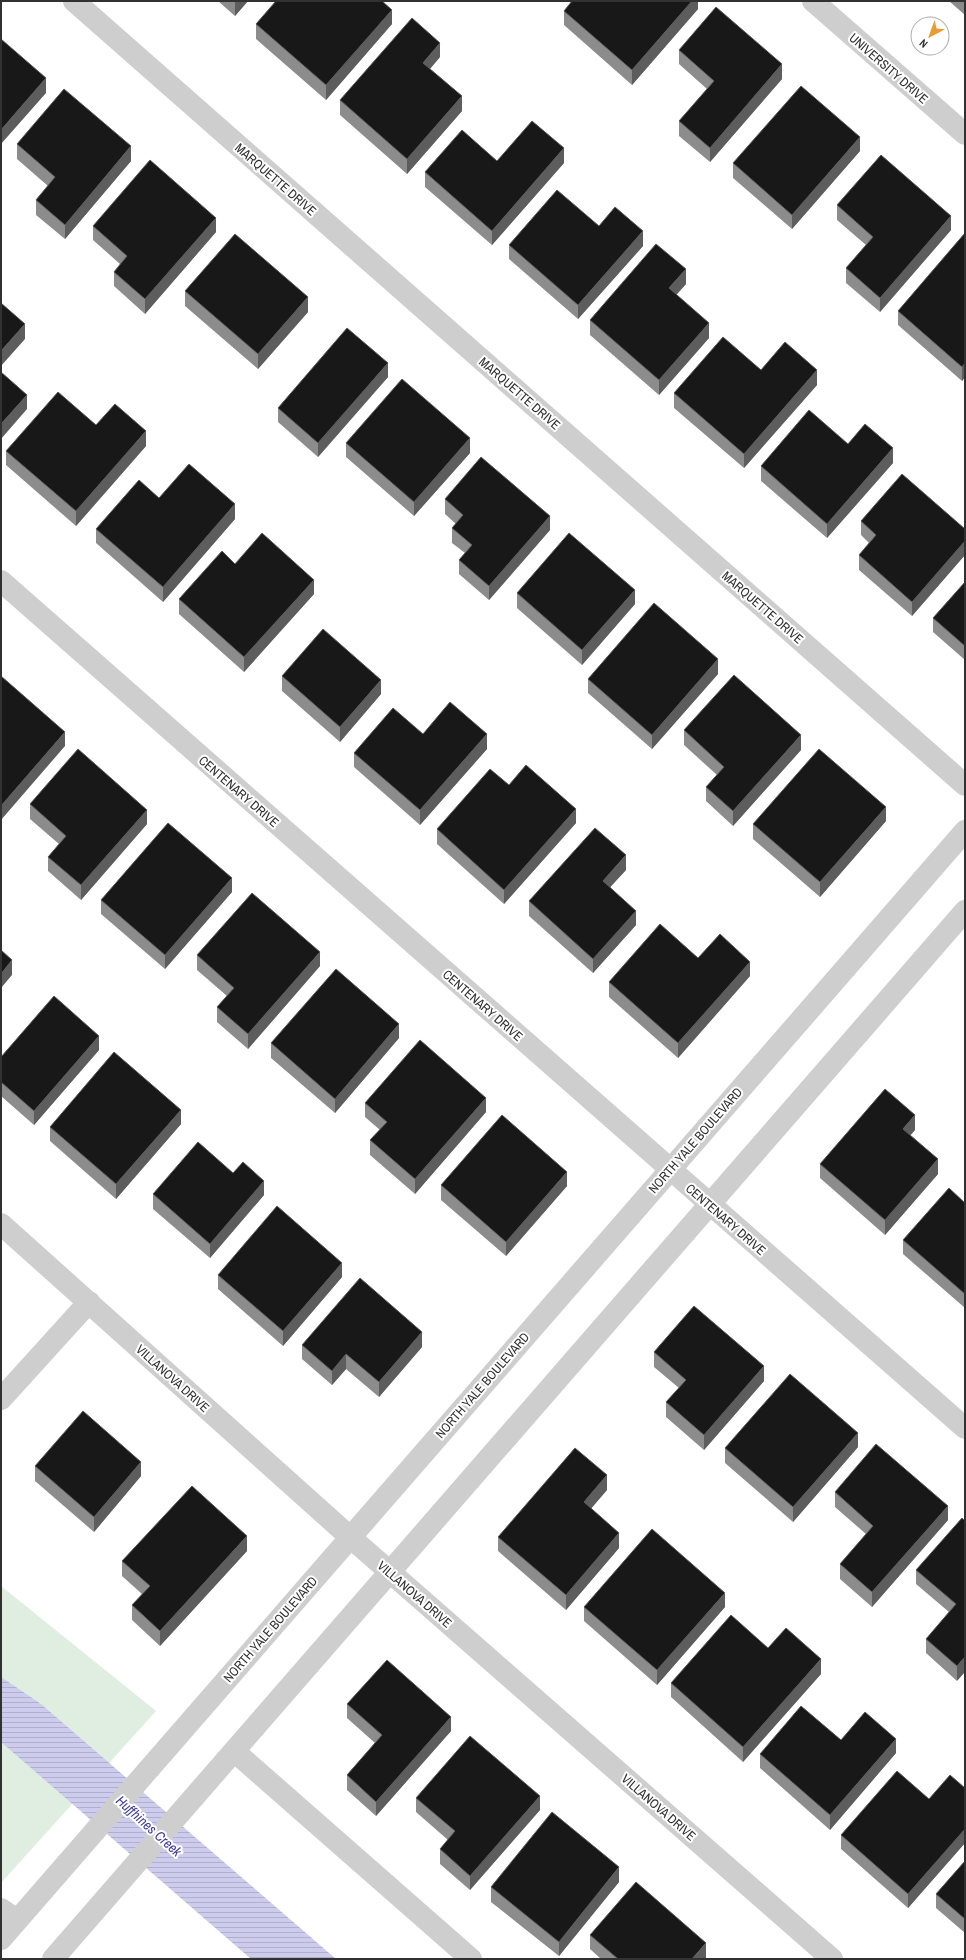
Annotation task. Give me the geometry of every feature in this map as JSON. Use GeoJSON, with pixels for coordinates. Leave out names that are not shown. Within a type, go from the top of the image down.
{"type":"FeatureCollection","features":[{"type":"Feature","properties":{"kind":"street","name":"MARQUETTE DRIVE"},"geometry":{"type":"LineString","coordinates":[[74,1],[965,786]]}},
{"type":"Feature","properties":{"kind":"street","name":"UNIVERSITY DRIVE"},"geometry":{"type":"LineString","coordinates":[[814,1],[965,134]]}},
{"type":"Feature","properties":{"kind":"street","name":"CENTENARY DRIVE"},"geometry":{"type":"LineString","coordinates":[[1,581],[669,1170],[965,1428]]}},
{"type":"Feature","properties":{"kind":"street","name":"NORTH YALE BOULEVARD"},"geometry":{"type":"LineString","coordinates":[[1,1938],[9,1914],[55,1876],[965,832]]}},
{"type":"Feature","properties":{"kind":"street"},"geometry":{"type":"LineString","coordinates":[[57,1958],[94,1912],[210,1778],[965,911]]}},
{"type":"Feature","properties":{"kind":"street","name":"VILLANOVA DRIVE"},"geometry":{"type":"LineString","coordinates":[[1,1224],[350,1537],[832,1959]]}},
{"type":"Feature","properties":{"kind":"street"},"geometry":{"type":"LineString","coordinates":[[1,1399],[89,1302]]}},
{"type":"Feature","properties":{"kind":"street"},"geometry":{"type":"LineString","coordinates":[[234,1751],[471,1959]]}},
{"type":"Feature","properties":{"kind":"green space"},"geometry":{"type":"Polygon","coordinates":[[[1,1586],[156,1711],[1,1883],[1,1586]]]}},
{"type":"Feature","properties":{"kind":"water","name":"Huffhines Creek"},"geometry":{"type":"Polygon","coordinates":[[[1,1677],[41,1704],[336,1959],[251,1959],[1,1742],[1,1677]]]}},
{"type":"Feature","properties":{"kind":"building"},"geometry":{"type":"Polygon","coordinates":[[[276,1],[382,1],[392,10],[326,85],[256,24],[276,1]]]}},
{"type":"Feature","properties":{"kind":"building"},"geometry":{"type":"Polygon","coordinates":[[[572,1],[692,1],[632,70],[564,11],[572,1]]]}},
{"type":"Feature","properties":{"kind":"building"},"geometry":{"type":"Polygon","coordinates":[[[716,7],[782,64],[710,148],[679,121],[714,81],[679,50],[716,7]]]}},
{"type":"Feature","properties":{"kind":"building"},"geometry":{"type":"Polygon","coordinates":[[[412,18],[440,43],[423,63],[462,96],[407,159],[340,100],[412,18]]]}},
{"type":"Feature","properties":{"kind":"building"},"geometry":{"type":"Polygon","coordinates":[[[1,39],[46,78],[1,130],[1,39]]]}},
{"type":"Feature","properties":{"kind":"building"},"geometry":{"type":"Polygon","coordinates":[[[801,86],[860,137],[792,215],[733,163],[801,86]]]}},
{"type":"Feature","properties":{"kind":"building"},"geometry":{"type":"Polygon","coordinates":[[[64,89],[131,146],[65,225],[36,200],[55,177],[17,144],[64,89]]]}},
{"type":"Feature","properties":{"kind":"building"},"geometry":{"type":"Polygon","coordinates":[[[532,121],[564,148],[492,231],[425,172],[462,130],[497,161],[532,121]]]}},
{"type":"Feature","properties":{"kind":"building"},"geometry":{"type":"Polygon","coordinates":[[[881,155],[951,216],[880,298],[846,268],[873,237],[837,205],[881,155]]]}},
{"type":"Feature","properties":{"kind":"building"},"geometry":{"type":"Polygon","coordinates":[[[150,160],[216,218],[145,299],[114,272],[127,256],[93,226],[150,160]]]}},
{"type":"Feature","properties":{"kind":"building"},"geometry":{"type":"Polygon","coordinates":[[[557,190],[599,226],[615,207],[643,231],[578,305],[509,245],[557,190]]]}},
{"type":"Feature","properties":{"kind":"building"},"geometry":{"type":"Polygon","coordinates":[[[965,233],[965,363],[962,367],[898,311],[965,233]]]}},
{"type":"Feature","properties":{"kind":"building"},"geometry":{"type":"Polygon","coordinates":[[[235,234],[308,297],[258,354],[185,291],[235,234]]]}},
{"type":"Feature","properties":{"kind":"building"},"geometry":{"type":"Polygon","coordinates":[[[656,244],[686,269],[669,288],[709,323],[659,380],[590,320],[656,244]]]}},
{"type":"Feature","properties":{"kind":"building"},"geometry":{"type":"Polygon","coordinates":[[[1,303],[25,324],[1,351],[1,303]]]}},
{"type":"Feature","properties":{"kind":"building"},"geometry":{"type":"Polygon","coordinates":[[[347,328],[388,363],[318,443],[278,408],[347,328]]]}},
{"type":"Feature","properties":{"kind":"building"},"geometry":{"type":"Polygon","coordinates":[[[723,337],[761,370],[785,342],[817,370],[744,454],[674,393],[723,337]]]}},
{"type":"Feature","properties":{"kind":"building"},"geometry":{"type":"Polygon","coordinates":[[[1,372],[27,395],[1,424],[1,372]]]}},
{"type":"Feature","properties":{"kind":"building"},"geometry":{"type":"Polygon","coordinates":[[[402,379],[470,438],[414,502],[346,443],[402,379]]]}},
{"type":"Feature","properties":{"kind":"building"},"geometry":{"type":"Polygon","coordinates":[[[58,392],[96,425],[115,404],[146,431],[76,511],[6,451],[58,392]]]}},
{"type":"Feature","properties":{"kind":"building"},"geometry":{"type":"Polygon","coordinates":[[[809,410],[848,444],[865,424],[893,448],[827,524],[761,466],[809,410]]]}},
{"type":"Feature","properties":{"kind":"building"},"geometry":{"type":"Polygon","coordinates":[[[481,457],[550,516],[489,586],[459,560],[472,545],[452,528],[463,515],[445,499],[481,457]]]}},
{"type":"Feature","properties":{"kind":"building"},"geometry":{"type":"Polygon","coordinates":[[[189,464],[235,504],[163,587],[96,529],[139,480],[159,498],[189,464]]]}},
{"type":"Feature","properties":{"kind":"building"},"geometry":{"type":"Polygon","coordinates":[[[902,474],[965,529],[965,541],[912,602],[859,555],[876,535],[861,521],[902,474]]]}},
{"type":"Feature","properties":{"kind":"building"},"geometry":{"type":"Polygon","coordinates":[[[262,533],[314,580],[244,657],[179,599],[222,551],[235,564],[262,533]]]}},
{"type":"Feature","properties":{"kind":"building"},"geometry":{"type":"Polygon","coordinates":[[[569,533],[635,590],[582,650],[517,593],[569,533]]]}},
{"type":"Feature","properties":{"kind":"building"},"geometry":{"type":"Polygon","coordinates":[[[965,582],[965,646],[933,618],[965,582]]]}},
{"type":"Feature","properties":{"kind":"building"},"geometry":{"type":"Polygon","coordinates":[[[654,603],[718,659],[652,735],[588,679],[654,603]]]}},
{"type":"Feature","properties":{"kind":"building"},"geometry":{"type":"Polygon","coordinates":[[[323,629],[381,680],[340,727],[282,676],[323,629]]]}},
{"type":"Feature","properties":{"kind":"building"},"geometry":{"type":"Polygon","coordinates":[[[734,675],[801,735],[733,811],[706,787],[724,767],[684,730],[734,675]]]}},
{"type":"Feature","properties":{"kind":"building"},"geometry":{"type":"Polygon","coordinates":[[[1,676],[65,732],[1,806],[1,676]]]}},
{"type":"Feature","properties":{"kind":"building"},"geometry":{"type":"Polygon","coordinates":[[[450,702],[487,734],[420,810],[354,753],[393,708],[423,734],[450,702]]]}},
{"type":"Feature","properties":{"kind":"building"},"geometry":{"type":"Polygon","coordinates":[[[78,749],[147,810],[81,885],[48,857],[66,836],[30,804],[78,749]]]}},
{"type":"Feature","properties":{"kind":"building"},"geometry":{"type":"Polygon","coordinates":[[[819,749],[886,807],[820,882],[753,824],[819,749]]]}},
{"type":"Feature","properties":{"kind":"building"},"geometry":{"type":"Polygon","coordinates":[[[526,765],[576,809],[504,890],[437,829],[490,769],[509,785],[526,765]]]}},
{"type":"Feature","properties":{"kind":"building"},"geometry":{"type":"Polygon","coordinates":[[[168,823],[232,878],[165,955],[101,900],[168,823]]]}},
{"type":"Feature","properties":{"kind":"building"},"geometry":{"type":"Polygon","coordinates":[[[595,828],[626,855],[603,881],[636,911],[593,959],[529,901],[595,828]]]}},
{"type":"Feature","properties":{"kind":"building"},"geometry":{"type":"Polygon","coordinates":[[[252,893],[320,952],[248,1034],[217,1007],[234,988],[197,955],[252,893]]]}},
{"type":"Feature","properties":{"kind":"building"},"geometry":{"type":"Polygon","coordinates":[[[660,924],[698,958],[720,934],[750,962],[678,1043],[609,982],[660,924]]]}},
{"type":"Feature","properties":{"kind":"building"},"geometry":{"type":"Polygon","coordinates":[[[1,950],[12,960],[1,974],[1,950]]]}},
{"type":"Feature","properties":{"kind":"building"},"geometry":{"type":"Polygon","coordinates":[[[336,969],[399,1024],[335,1099],[271,1043],[336,969]]]}},
{"type":"Feature","properties":{"kind":"building"},"geometry":{"type":"Polygon","coordinates":[[[54,996],[99,1036],[34,1111],[1,1082],[1,1057],[54,996]]]}},
{"type":"Feature","properties":{"kind":"building"},"geometry":{"type":"Polygon","coordinates":[[[420,1040],[486,1098],[415,1179],[370,1140],[387,1122],[365,1103],[420,1040]]]}},
{"type":"Feature","properties":{"kind":"building"},"geometry":{"type":"Polygon","coordinates":[[[114,1052],[181,1110],[116,1184],[50,1127],[114,1052]]]}},
{"type":"Feature","properties":{"kind":"building"},"geometry":{"type":"Polygon","coordinates":[[[885,1089],[915,1115],[903,1129],[938,1159],[885,1220],[820,1164],[885,1089]]]}},
{"type":"Feature","properties":{"kind":"building"},"geometry":{"type":"Polygon","coordinates":[[[502,1115],[567,1172],[506,1242],[441,1185],[502,1115]]]}},
{"type":"Feature","properties":{"kind":"building"},"geometry":{"type":"Polygon","coordinates":[[[198,1142],[233,1173],[243,1162],[264,1181],[210,1244],[153,1194],[198,1142]]]}},
{"type":"Feature","properties":{"kind":"building"},"geometry":{"type":"Polygon","coordinates":[[[949,1188],[965,1203],[965,1294],[903,1240],[949,1188]]]}},
{"type":"Feature","properties":{"kind":"building"},"geometry":{"type":"Polygon","coordinates":[[[277,1206],[342,1263],[283,1331],[218,1275],[277,1206]]]}},
{"type":"Feature","properties":{"kind":"building"},"geometry":{"type":"Polygon","coordinates":[[[360,1278],[422,1332],[379,1382],[346,1354],[332,1371],[302,1345],[360,1278]]]}},
{"type":"Feature","properties":{"kind":"building"},"geometry":{"type":"Polygon","coordinates":[[[694,1306],[764,1366],[704,1435],[666,1402],[686,1380],[654,1352],[694,1306]]]}},
{"type":"Feature","properties":{"kind":"building"},"geometry":{"type":"Polygon","coordinates":[[[790,1374],[858,1433],[793,1507],[725,1448],[790,1374]]]}},
{"type":"Feature","properties":{"kind":"building"},"geometry":{"type":"Polygon","coordinates":[[[83,1411],[141,1462],[94,1517],[35,1466],[83,1411]]]}},
{"type":"Feature","properties":{"kind":"building"},"geometry":{"type":"Polygon","coordinates":[[[876,1444],[948,1506],[872,1592],[840,1564],[873,1526],[835,1492],[876,1444]]]}},
{"type":"Feature","properties":{"kind":"building"},"geometry":{"type":"Polygon","coordinates":[[[575,1448],[607,1475],[584,1502],[619,1533],[566,1595],[498,1537],[575,1448]]]}},
{"type":"Feature","properties":{"kind":"building"},"geometry":{"type":"Polygon","coordinates":[[[192,1486],[247,1536],[160,1631],[132,1605],[150,1586],[122,1561],[192,1486]]]}},
{"type":"Feature","properties":{"kind":"building"},"geometry":{"type":"Polygon","coordinates":[[[962,1518],[965,1521],[965,1657],[957,1666],[926,1639],[956,1604],[916,1570],[962,1518]]]}},
{"type":"Feature","properties":{"kind":"building"},"geometry":{"type":"Polygon","coordinates":[[[652,1529],[725,1593],[657,1670],[584,1607],[652,1529]]]}},
{"type":"Feature","properties":{"kind":"building"},"geometry":{"type":"Polygon","coordinates":[[[731,1615],[768,1648],[786,1628],[821,1659],[743,1747],[671,1683],[731,1615]]]}},
{"type":"Feature","properties":{"kind":"building"},"geometry":{"type":"Polygon","coordinates":[[[387,1660],[451,1717],[376,1802],[347,1775],[382,1735],[347,1704],[387,1660]]]}},
{"type":"Feature","properties":{"kind":"building"},"geometry":{"type":"Polygon","coordinates":[[[801,1706],[841,1740],[865,1712],[896,1739],[830,1815],[760,1754],[801,1706]]]}},
{"type":"Feature","properties":{"kind":"building"},"geometry":{"type":"Polygon","coordinates":[[[470,1736],[540,1796],[470,1876],[440,1849],[455,1831],[416,1798],[470,1736]]]}},
{"type":"Feature","properties":{"kind":"building"},"geometry":{"type":"Polygon","coordinates":[[[897,1771],[929,1799],[950,1775],[965,1788],[965,1829],[908,1894],[841,1835],[897,1771]]]}},
{"type":"Feature","properties":{"kind":"building"},"geometry":{"type":"Polygon","coordinates":[[[552,1812],[619,1867],[559,1942],[491,1887],[552,1812]]]}},
{"type":"Feature","properties":{"kind":"building"},"geometry":{"type":"Polygon","coordinates":[[[965,1861],[965,1919],[936,1894],[965,1861]]]}},
{"type":"Feature","properties":{"kind":"building"},"geometry":{"type":"Polygon","coordinates":[[[636,1882],[706,1943],[692,1959],[618,1959],[590,1935],[636,1882]]]}}]}
